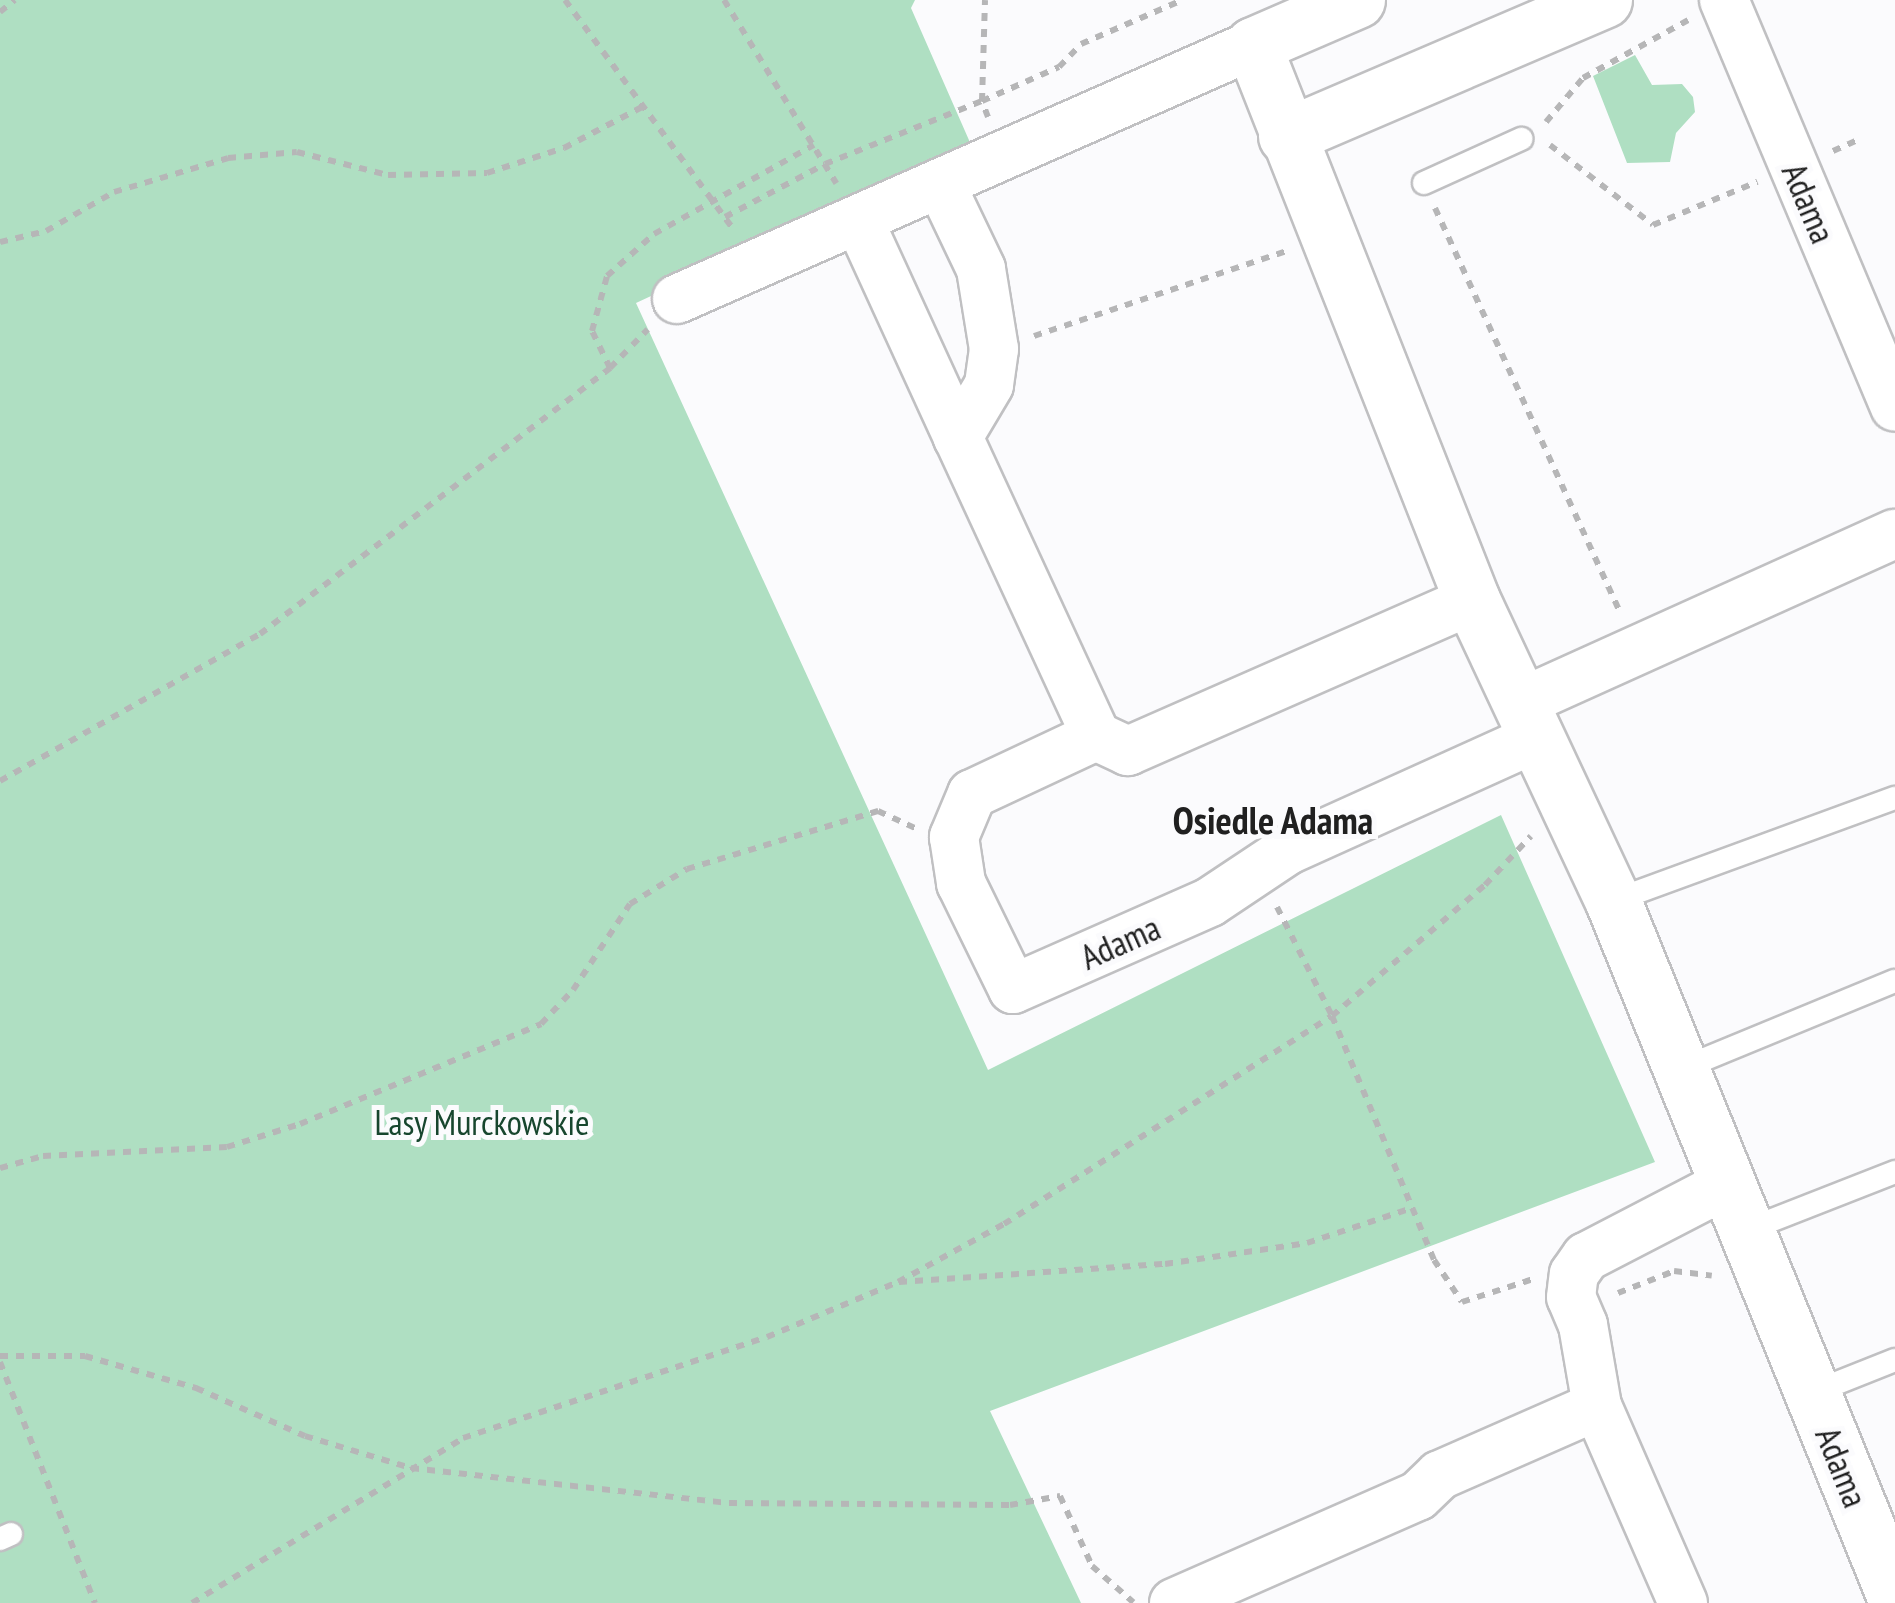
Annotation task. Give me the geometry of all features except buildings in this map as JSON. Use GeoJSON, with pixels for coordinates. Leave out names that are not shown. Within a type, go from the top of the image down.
{"type":"FeatureCollection","features":[{"type":"Feature","properties":{"kind":"street"},"geometry":{"type":"LineString","coordinates":[[677,299],[860,223],[1356,0]]}},
{"type":"Feature","properties":{"kind":"street"},"geometry":{"type":"LineString","coordinates":[[1286,136],[1604,0]]}},
{"type":"Feature","properties":{"kind":"street","name":"Adama"},"geometry":{"type":"LineString","coordinates":[[1724,0],[1891,383]]}},
{"type":"Feature","properties":{"kind":"street","name":"Adama"},"geometry":{"type":"LineString","coordinates":[[1253,45],[1472,600],[1613,901],[1895,1596]]}},
{"type":"Feature","properties":{"kind":"street"},"geometry":{"type":"LineString","coordinates":[[941,185],[981,270],[994,349],[989,385],[958,438]]}},
{"type":"Feature","properties":{"kind":"street"},"geometry":{"type":"LineString","coordinates":[[860,223],[1096,736],[1128,751],[1472,600]]}},
{"type":"Feature","properties":{"kind":"street","name":"Adama"},"geometry":{"type":"LineString","coordinates":[[954,837],[961,883],[1013,989],[1210,902],[1288,850],[1528,721],[1636,650],[1895,534]]}},
{"type":"Feature","properties":{"kind":"street"},"geometry":{"type":"LineString","coordinates":[[954,837],[972,794],[1096,736]]}},
{"type":"Feature","properties":{"kind":"street"},"geometry":{"type":"LineString","coordinates":[[1683,1603],[1597,1406],[1583,1325],[1571,1297],[1593,1286],[1586,1258],[1738,1206]]}},
{"type":"Feature","properties":{"kind":"street"},"geometry":{"type":"LineString","coordinates":[[1174,1603],[1418,1496],[1440,1475],[1597,1406]]}},
{"type":"Feature","properties":{"kind":"lane"},"geometry":{"type":"LineString","coordinates":[[1424,184],[1520,139]]}},
{"type":"Feature","properties":{"kind":"lane"},"geometry":{"type":"LineString","coordinates":[[1613,901],[1895,798]]}},
{"type":"Feature","properties":{"kind":"lane"},"geometry":{"type":"LineString","coordinates":[[1681,1069],[1895,981]]}},
{"type":"Feature","properties":{"kind":"lane"},"geometry":{"type":"LineString","coordinates":[[1738,1206],[1895,1172]]}},
{"type":"Feature","properties":{"kind":"lane","name":"Adama"},"geometry":{"type":"LineString","coordinates":[[1812,1393],[1895,1360]]}},
{"type":"Feature","properties":{"kind":"path"},"geometry":{"type":"LineString","coordinates":[[0,12],[15,0]]}},
{"type":"Feature","properties":{"kind":"path"},"geometry":{"type":"LineString","coordinates":[[566,0],[646,104],[758,265]]}},
{"type":"Feature","properties":{"kind":"path"},"geometry":{"type":"LineString","coordinates":[[724,0],[860,223]]}},
{"type":"Feature","properties":{"kind":"path"},"geometry":{"type":"LineString","coordinates":[[985,0],[982,101],[1004,156]]}},
{"type":"Feature","properties":{"kind":"path"},"geometry":{"type":"LineString","coordinates":[[725,217],[825,164],[1059,67],[1081,44],[1182,0]]}},
{"type":"Feature","properties":{"kind":"path"},"geometry":{"type":"LineString","coordinates":[[1724,0],[1582,78],[1536,134],[1653,225],[1858,140]]}},
{"type":"Feature","properties":{"kind":"path"},"geometry":{"type":"LineString","coordinates":[[0,242],[46,231],[114,192],[228,158],[298,152],[388,175],[487,174],[564,148],[646,104]]}},
{"type":"Feature","properties":{"kind":"path"},"geometry":{"type":"LineString","coordinates":[[610,368],[592,331],[607,276],[654,234],[814,145]]}},
{"type":"Feature","properties":{"kind":"path"},"geometry":{"type":"LineString","coordinates":[[1424,184],[1636,650]]}},
{"type":"Feature","properties":{"kind":"path"},"geometry":{"type":"LineString","coordinates":[[994,349],[1303,246]]}},
{"type":"Feature","properties":{"kind":"path"},"geometry":{"type":"LineString","coordinates":[[0,782],[260,634],[610,368],[677,299]]}},
{"type":"Feature","properties":{"kind":"path"},"geometry":{"type":"LineString","coordinates":[[0,1168],[44,1156],[228,1147],[376,1095],[464,1051],[541,1024],[573,990],[630,904],[687,869],[878,811],[934,838],[954,837]]}},
{"type":"Feature","properties":{"kind":"path"},"geometry":{"type":"LineString","coordinates":[[192,1603],[463,1438],[699,1361],[898,1282],[1148,1136],[1332,1016],[1485,885],[1531,836]]}},
{"type":"Feature","properties":{"kind":"path"},"geometry":{"type":"LineString","coordinates":[[1258,870],[1332,1016],[1412,1208],[1462,1302],[1525,1280],[1593,1286],[1674,1272],[1712,1276]]}},
{"type":"Feature","properties":{"kind":"path"},"geometry":{"type":"LineString","coordinates":[[898,1282],[1165,1264],[1307,1243],[1412,1208]]}},
{"type":"Feature","properties":{"kind":"path"},"geometry":{"type":"LineString","coordinates":[[94,1603],[0,1359],[86,1356],[196,1388],[305,1436],[411,1468],[729,1502],[1010,1504],[1060,1496],[1092,1566],[1134,1603]]}},
{"type":"Feature","properties":{"kind":"green space","name":"Lasy Murckowskie"},"geometry":{"type":"Polygon","coordinates":[[[0,0],[915,0],[911,8],[972,147],[636,303],[988,1070],[1501,815],[1655,1162],[990,1411],[1081,1603],[0,1603],[0,0]]]}},
{"type":"Feature","properties":{"kind":"green space"},"geometry":{"type":"Polygon","coordinates":[[[1635,55],[1652,85],[1682,84],[1693,97],[1695,112],[1676,133],[1670,162],[1627,163],[1593,76],[1635,55]]]}},
{"type":"Feature","properties":{"kind":"district","name":"Osiedle Adama"},"geometry":{"type":"Point","coordinates":[1273,820]}}]}
